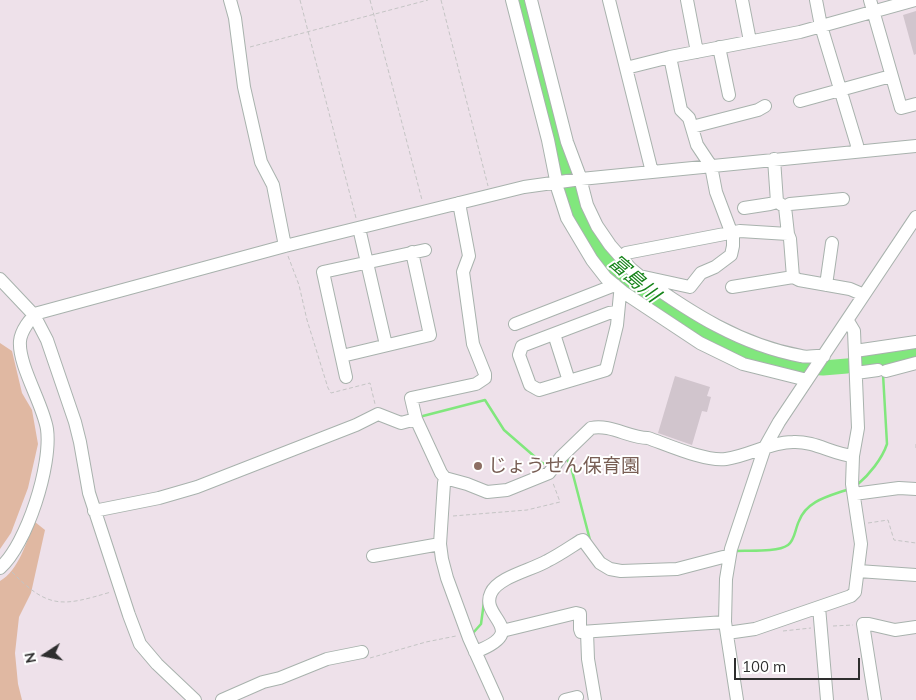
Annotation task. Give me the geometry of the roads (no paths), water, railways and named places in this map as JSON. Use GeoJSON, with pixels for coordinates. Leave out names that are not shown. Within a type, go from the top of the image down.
{"type":"FeatureCollection","features":[{"type":"Feature","properties":{"kind":"street"},"geometry":{"type":"LineString","coordinates":[[230,0],[244,86],[261,162],[273,185],[285,246]]}},
{"type":"Feature","properties":{"kind":"street"},"geometry":{"type":"LineString","coordinates":[[512,0],[566,218],[601,272],[619,289],[700,343],[722,355],[743,364],[809,378]]}},
{"type":"Feature","properties":{"kind":"street"},"geometry":{"type":"LineString","coordinates":[[531,0],[567,142],[587,205],[597,226],[621,259],[642,278],[698,316],[736,337],[804,357],[823,357]]}},
{"type":"Feature","properties":{"kind":"street"},"geometry":{"type":"LineString","coordinates":[[609,0],[652,172]]}},
{"type":"Feature","properties":{"kind":"street"},"geometry":{"type":"LineString","coordinates":[[687,0],[697,52]]}},
{"type":"Feature","properties":{"kind":"street"},"geometry":{"type":"LineString","coordinates":[[742,0],[750,42]]}},
{"type":"Feature","properties":{"kind":"street"},"geometry":{"type":"LineString","coordinates":[[816,0],[821,26],[857,145],[856,151]]}},
{"type":"Feature","properties":{"kind":"street"},"geometry":{"type":"LineString","coordinates":[[626,68],[670,57],[800,32],[821,26],[871,6],[915,0]]}},
{"type":"Feature","properties":{"kind":"street"},"geometry":{"type":"LineString","coordinates":[[871,6],[901,108],[916,104]]}},
{"type":"Feature","properties":{"kind":"street"},"geometry":{"type":"LineString","coordinates":[[719,47],[728,95]]}},
{"type":"Feature","properties":{"kind":"street"},"geometry":{"type":"LineString","coordinates":[[642,278],[645,277],[690,287],[701,273],[715,268],[730,255],[733,246],[732,232],[725,220],[716,192],[711,166],[697,145],[689,118],[681,110],[670,57]]}},
{"type":"Feature","properties":{"kind":"street"},"geometry":{"type":"LineString","coordinates":[[800,101],[891,76]]}},
{"type":"Feature","properties":{"kind":"street"},"geometry":{"type":"LineString","coordinates":[[692,127],[758,110],[765,106]]}},
{"type":"Feature","properties":{"kind":"street"},"geometry":{"type":"LineString","coordinates":[[3,565],[17,548],[26,529],[45,467],[48,447],[47,428],[20,347],[22,335],[38,313],[285,246],[524,188],[578,179],[916,146]]}},
{"type":"Feature","properties":{"kind":"street"},"geometry":{"type":"LineString","coordinates":[[774,159],[781,204],[790,238],[794,277]]}},
{"type":"Feature","properties":{"kind":"street"},"geometry":{"type":"LineString","coordinates":[[744,208],[770,204],[843,199]]}},
{"type":"Feature","properties":{"kind":"street"},"geometry":{"type":"LineString","coordinates":[[459,203],[469,256],[463,272],[473,344],[485,378],[476,384],[410,398],[416,419],[445,478],[487,492],[507,490],[549,473],[591,428],[598,426],[648,438],[713,460],[727,459],[765,447],[792,442],[814,444],[846,456],[853,456]]}},
{"type":"Feature","properties":{"kind":"street"},"geometry":{"type":"LineString","coordinates":[[737,700],[726,628],[726,579],[729,558],[765,447],[779,422],[916,217]]}},
{"type":"Feature","properties":{"kind":"street"},"geometry":{"type":"LineString","coordinates":[[359,228],[386,345]]}},
{"type":"Feature","properties":{"kind":"street"},"geometry":{"type":"LineString","coordinates":[[621,259],[626,253],[732,232],[788,234]]}},
{"type":"Feature","properties":{"kind":"street"},"geometry":{"type":"LineString","coordinates":[[826,285],[832,243]]}},
{"type":"Feature","properties":{"kind":"street"},"geometry":{"type":"LineString","coordinates":[[342,356],[430,335],[419,251],[323,272],[346,377]]}},
{"type":"Feature","properties":{"kind":"street"},"geometry":{"type":"LineString","coordinates":[[732,287],[794,277],[799,280],[850,289],[864,295]]}},
{"type":"Feature","properties":{"kind":"street"},"geometry":{"type":"LineString","coordinates":[[3,287],[34,316],[47,340],[80,442],[88,493],[140,644],[157,664],[195,700]]}},
{"type":"Feature","properties":{"kind":"street"},"geometry":{"type":"LineString","coordinates":[[617,312],[609,313],[522,346],[518,355],[530,385],[539,390],[606,370],[618,325],[619,289]]}},
{"type":"Feature","properties":{"kind":"street"},"geometry":{"type":"LineString","coordinates":[[515,324],[619,289]]}},
{"type":"Feature","properties":{"kind":"street"},"geometry":{"type":"LineString","coordinates":[[502,631],[576,613],[580,614],[581,632],[726,628],[748,631],[851,596],[855,592],[861,544],[852,484],[853,456],[858,428],[854,331],[848,321]]}},
{"type":"Feature","properties":{"kind":"street"},"geometry":{"type":"LineString","coordinates":[[554,334],[569,382]]}},
{"type":"Feature","properties":{"kind":"street"},"geometry":{"type":"LineString","coordinates":[[855,353],[916,342]]}},
{"type":"Feature","properties":{"kind":"street"},"geometry":{"type":"LineString","coordinates":[[856,372],[882,370],[916,363]]}},
{"type":"Feature","properties":{"kind":"street"},"geometry":{"type":"LineString","coordinates":[[94,510],[159,498],[197,487],[341,431],[378,414],[401,423],[416,419]]}},
{"type":"Feature","properties":{"kind":"street"},"geometry":{"type":"LineString","coordinates":[[445,478],[440,544],[447,578],[467,633],[497,700]]}},
{"type":"Feature","properties":{"kind":"street"},"geometry":{"type":"LineString","coordinates":[[854,494],[899,488],[916,490]]}},
{"type":"Feature","properties":{"kind":"street"},"geometry":{"type":"LineString","coordinates":[[475,652],[496,642],[502,631],[500,622],[490,606],[491,592],[499,584],[546,562],[583,540],[600,563],[610,569],[622,571],[677,569],[723,557],[729,558]]}},
{"type":"Feature","properties":{"kind":"street"},"geometry":{"type":"LineString","coordinates":[[373,556],[440,544]]}},
{"type":"Feature","properties":{"kind":"street"},"geometry":{"type":"LineString","coordinates":[[858,570],[874,573],[916,575]]}},
{"type":"Feature","properties":{"kind":"street"},"geometry":{"type":"LineString","coordinates":[[819,607],[827,700]]}},
{"type":"Feature","properties":{"kind":"street"},"geometry":{"type":"LineString","coordinates":[[875,700],[863,624],[895,630],[916,627]]}},
{"type":"Feature","properties":{"kind":"street"},"geometry":{"type":"LineString","coordinates":[[587,632],[588,660],[595,700]]}},
{"type":"Feature","properties":{"kind":"street"},"geometry":{"type":"LineString","coordinates":[[222,700],[263,682],[280,678],[327,659],[362,652]]}},
{"type":"Feature","properties":{"kind":"waterway","name":"富島川"},"geometry":{"type":"LineString","coordinates":[[522,0],[571,194],[584,227],[612,265],[635,285],[712,338],[741,351],[793,366],[823,368],[847,366],[916,353]]}},
{"type":"Feature","properties":{"kind":"waterway"},"geometry":{"type":"LineString","coordinates":[[883,358],[883,369]]}},
{"type":"Feature","properties":{"kind":"waterway"},"geometry":{"type":"LineString","coordinates":[[857,485],[875,466],[887,444],[883,374]]}},
{"type":"Feature","properties":{"kind":"waterway"},"geometry":{"type":"LineString","coordinates":[[419,417],[485,400],[504,430],[542,463],[547,464],[554,457]]}},
{"type":"Feature","properties":{"kind":"waterway"},"geometry":{"type":"LineString","coordinates":[[566,457],[571,467],[590,540]]}},
{"type":"Feature","properties":{"kind":"waterway"},"geometry":{"type":"LineString","coordinates":[[734,551],[783,548],[790,543],[803,514],[813,503],[849,489]]}},
{"type":"Feature","properties":{"kind":"waterway"},"geometry":{"type":"LineString","coordinates":[[473,633],[481,624],[484,602]]}},
{"type":"Feature","properties":{"kind":"place","name":"じょうせん保育園"},"geometry":{"type":"Point","coordinates":[478,466]}}]}
